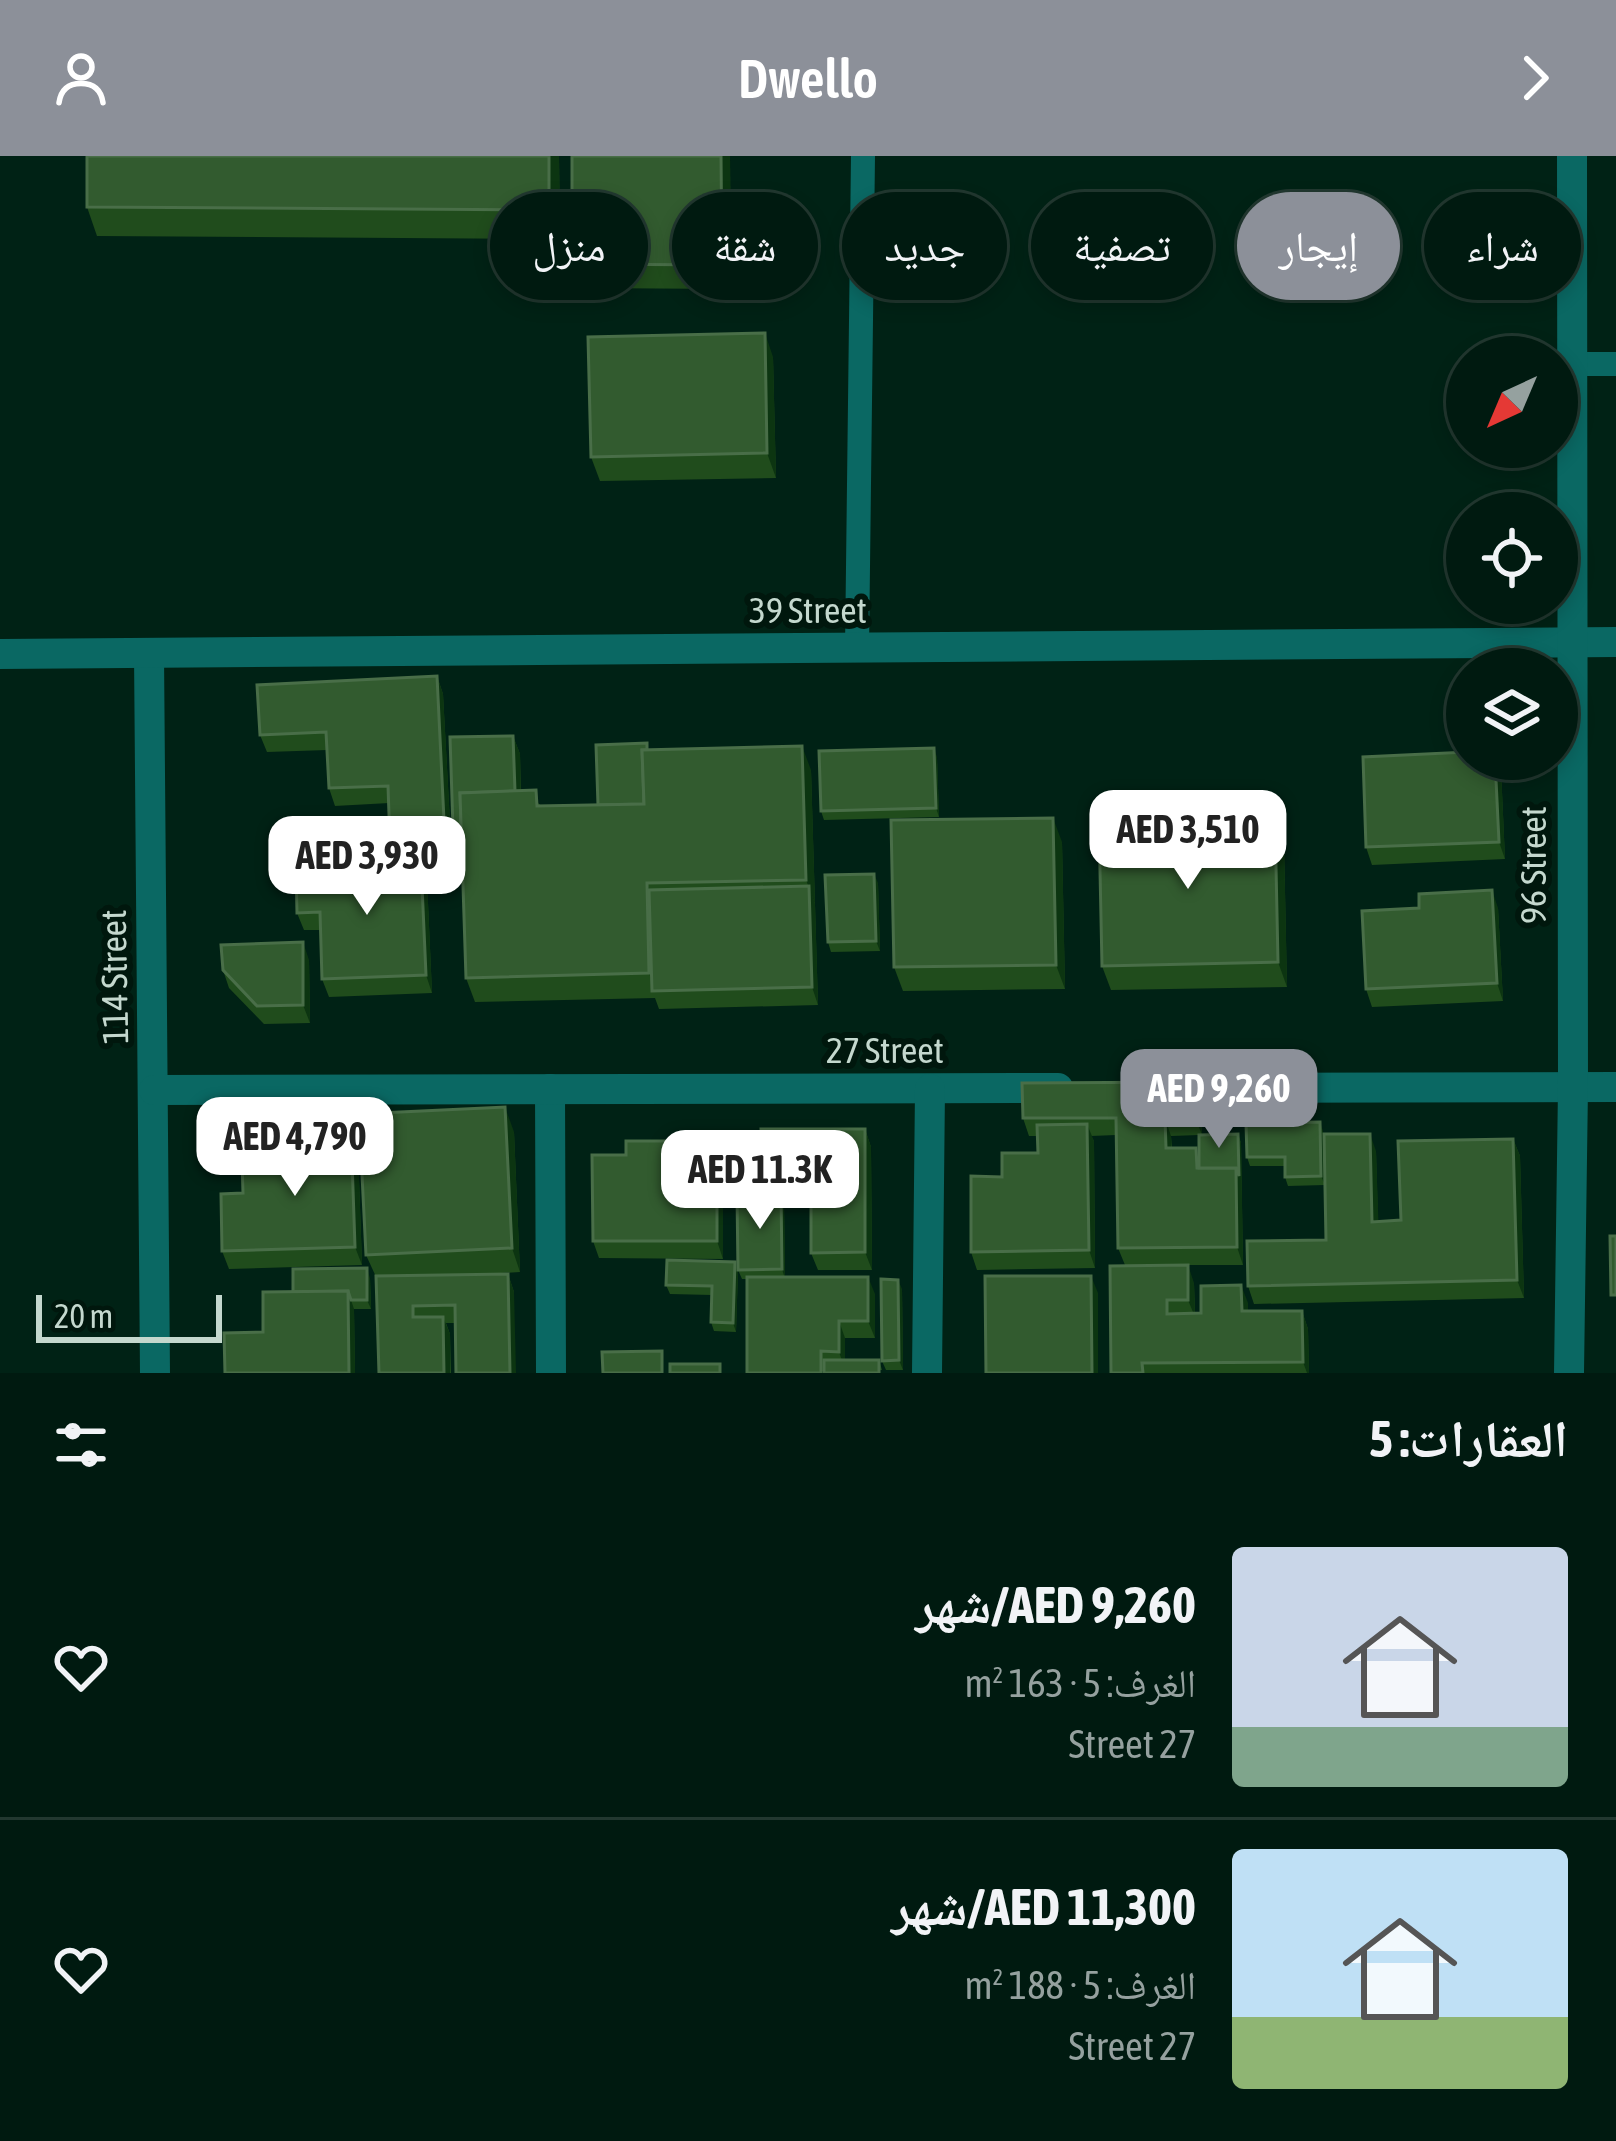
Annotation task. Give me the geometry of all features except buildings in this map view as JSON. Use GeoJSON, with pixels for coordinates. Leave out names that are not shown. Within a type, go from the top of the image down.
{"type":"FeatureCollection","features":[{"type":"Feature","properties":{"kind":"street","name":"96 Street"},"geometry":{"type":"LineString","coordinates":[[1571,336],[1572,156]]}},
{"type":"Feature","properties":{"kind":"street","name":"96 Street"},"geometry":{"type":"LineString","coordinates":[[1569,1373],[1574,1087],[1571,468]]}},
{"type":"Feature","properties":{"kind":"street","name":"39 Street"},"geometry":{"type":"LineString","coordinates":[[0,654],[1616,642]]}},
{"type":"Feature","properties":{"kind":"street","name":"114 Street"},"geometry":{"type":"LineString","coordinates":[[149,653],[155,1373]]}},
{"type":"Feature","properties":{"kind":"street","name":"27 Street"},"geometry":{"type":"LineString","coordinates":[[154,1090],[1616,1087]]}},
{"type":"Feature","properties":{"kind":"street"},"geometry":{"type":"LineString","coordinates":[[550,1089],[551,1373]]}},
{"type":"Feature","properties":{"kind":"street"},"geometry":{"type":"LineString","coordinates":[[927,1373],[930,1089]]}},
{"type":"Feature","properties":{"kind":"lane"},"geometry":{"type":"LineString","coordinates":[[857,649],[863,156]]}},
{"type":"Feature","properties":{"kind":"lane"},"geometry":{"type":"LineString","coordinates":[[1578,364],[1616,364]]}}]}
